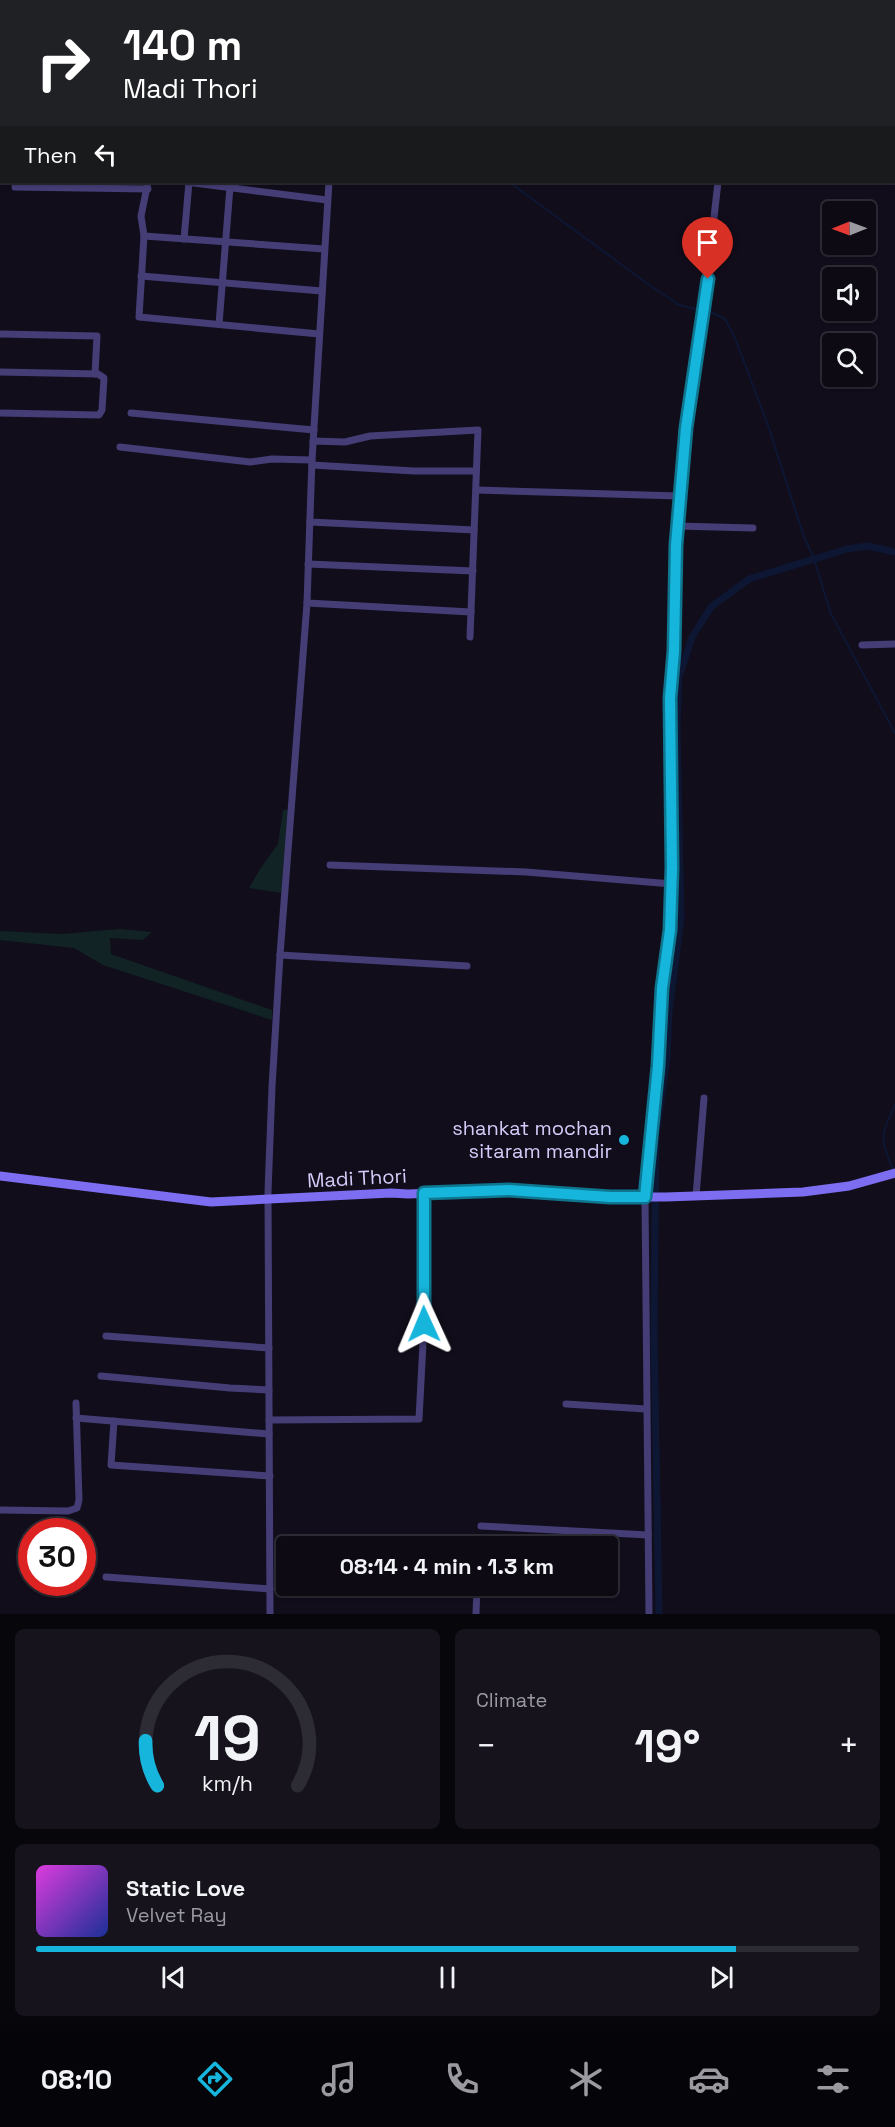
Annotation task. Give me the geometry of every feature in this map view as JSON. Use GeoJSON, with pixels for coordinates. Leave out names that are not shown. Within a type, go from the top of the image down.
{"type":"FeatureCollection","features":[{"type":"Feature","properties":{"kind":"main road","name":"Madi Thori"},"geometry":{"type":"LineString","coordinates":[[0,1176],[171,1199],[211,1202],[509,1190],[610,1197],[803,1192],[849,1186],[895,1173]]}},
{"type":"Feature","properties":{"kind":"street"},"geometry":{"type":"LineString","coordinates":[[184,238],[187,183]]}},
{"type":"Feature","properties":{"kind":"street"},"geometry":{"type":"LineString","coordinates":[[196,183],[327,200]]}},
{"type":"Feature","properties":{"kind":"street"},"geometry":{"type":"LineString","coordinates":[[270,1614],[268,1200],[272,1087],[306,603],[313,441],[329,183]]}},
{"type":"Feature","properties":{"kind":"street"},"geometry":{"type":"LineString","coordinates":[[649,1614],[646,1409],[648,1197],[662,988],[670,930],[672,884],[670,698],[677,526],[686,428],[713,235],[718,183]]}},
{"type":"Feature","properties":{"kind":"street"},"geometry":{"type":"LineString","coordinates":[[15,188],[148,185],[141,216],[144,236],[139,317],[319,334]]}},
{"type":"Feature","properties":{"kind":"street"},"geometry":{"type":"LineString","coordinates":[[219,324],[230,187]]}},
{"type":"Feature","properties":{"kind":"street"},"geometry":{"type":"LineString","coordinates":[[144,236],[324,249]]}},
{"type":"Feature","properties":{"kind":"street"},"geometry":{"type":"LineString","coordinates":[[141,276],[322,291]]}},
{"type":"Feature","properties":{"kind":"street"},"geometry":{"type":"LineString","coordinates":[[0,334],[97,336],[95,374]]}},
{"type":"Feature","properties":{"kind":"street"},"geometry":{"type":"LineString","coordinates":[[0,372],[95,374],[104,378],[102,410],[99,415],[0,413]]}},
{"type":"Feature","properties":{"kind":"street"},"geometry":{"type":"LineString","coordinates":[[131,413],[314,430]]}},
{"type":"Feature","properties":{"kind":"street"},"geometry":{"type":"LineString","coordinates":[[313,441],[345,442],[370,436],[478,430],[470,637]]}},
{"type":"Feature","properties":{"kind":"street"},"geometry":{"type":"LineString","coordinates":[[120,447],[250,462],[272,459],[414,471],[476,471]]}},
{"type":"Feature","properties":{"kind":"street"},"geometry":{"type":"LineString","coordinates":[[476,490],[680,496]]}},
{"type":"Feature","properties":{"kind":"street"},"geometry":{"type":"LineString","coordinates":[[310,522],[474,530]]}},
{"type":"Feature","properties":{"kind":"street"},"geometry":{"type":"LineString","coordinates":[[677,526],[753,528]]}},
{"type":"Feature","properties":{"kind":"street"},"geometry":{"type":"LineString","coordinates":[[308,564],[473,571]]}},
{"type":"Feature","properties":{"kind":"street"},"geometry":{"type":"LineString","coordinates":[[306,603],[471,612]]}},
{"type":"Feature","properties":{"kind":"street"},"geometry":{"type":"LineString","coordinates":[[862,645],[895,644]]}},
{"type":"Feature","properties":{"kind":"street"},"geometry":{"type":"LineString","coordinates":[[330,865],[526,872],[672,884]]}},
{"type":"Feature","properties":{"kind":"street"},"geometry":{"type":"LineString","coordinates":[[280,954],[466,966]]}},
{"type":"Feature","properties":{"kind":"street"},"geometry":{"type":"LineString","coordinates":[[696,1196],[704,1098]]}},
{"type":"Feature","properties":{"kind":"street"},"geometry":{"type":"LineString","coordinates":[[269,1420],[419,1419],[424,1324],[424,1193]]}},
{"type":"Feature","properties":{"kind":"street"},"geometry":{"type":"LineString","coordinates":[[106,1336],[269,1348]]}},
{"type":"Feature","properties":{"kind":"street"},"geometry":{"type":"LineString","coordinates":[[101,1376],[269,1390]]}},
{"type":"Feature","properties":{"kind":"street"},"geometry":{"type":"LineString","coordinates":[[0,1510],[68,1511],[77,1508],[79,1500],[76,1403]]}},
{"type":"Feature","properties":{"kind":"street"},"geometry":{"type":"LineString","coordinates":[[566,1404],[646,1409]]}},
{"type":"Feature","properties":{"kind":"street"},"geometry":{"type":"LineString","coordinates":[[76,1418],[269,1434]]}},
{"type":"Feature","properties":{"kind":"street"},"geometry":{"type":"LineString","coordinates":[[114,1420],[111,1464],[270,1476]]}},
{"type":"Feature","properties":{"kind":"street"},"geometry":{"type":"LineString","coordinates":[[481,1526],[648,1535]]}},
{"type":"Feature","properties":{"kind":"street"},"geometry":{"type":"LineString","coordinates":[[106,1577],[270,1589]]}},
{"type":"Feature","properties":{"kind":"street"},"geometry":{"type":"LineString","coordinates":[[476,1614],[477,1596]]}},
{"type":"Feature","properties":{"kind":"shaded area"},"geometry":{"type":"Polygon","coordinates":[[[283,810],[288,810],[281,893],[249,888],[278,844],[283,810]]]}},
{"type":"Feature","properties":{"kind":"shaded area"},"geometry":{"type":"Polygon","coordinates":[[[120,929],[152,932],[143,940],[110,938],[111,954],[272,1010],[272,1020],[103,965],[74,948],[0,940],[0,931],[62,934],[120,929]]]}},
{"type":"Feature","properties":{"kind":"waterway"},"geometry":{"type":"LineString","coordinates":[[510,183],[652,287],[679,305],[699,310]]}},
{"type":"Feature","properties":{"kind":"waterway"},"geometry":{"type":"LineString","coordinates":[[709,311],[725,319],[735,338],[769,428],[831,614],[895,733]]}},
{"type":"Feature","properties":{"kind":"waterway"},"geometry":{"type":"LineString","coordinates":[[659,1614],[654,1334],[656,1135],[667,1057],[669,1011],[681,918],[677,725],[679,677],[692,637],[711,607],[749,579],[847,549],[868,546],[895,552]]}},
{"type":"Feature","properties":{"kind":"waterway"},"geometry":{"type":"LineString","coordinates":[[893,1169],[885,1150],[884,1137],[895,1105]]}},
{"type":"Feature","properties":{"kind":"place","name":"shankat mochan sitaram mandir"},"geometry":{"type":"Point","coordinates":[624,1140]}},
{"type":"Feature","properties":{"kind":"route"},"geometry":{"type":"LineString","coordinates":[[424,1324],[424,1193],[509,1190],[645,1197],[658,1066],[662,988],[670,930],[672,868],[670,698],[674,651],[676,545],[686,428],[708,279]]}}]}
